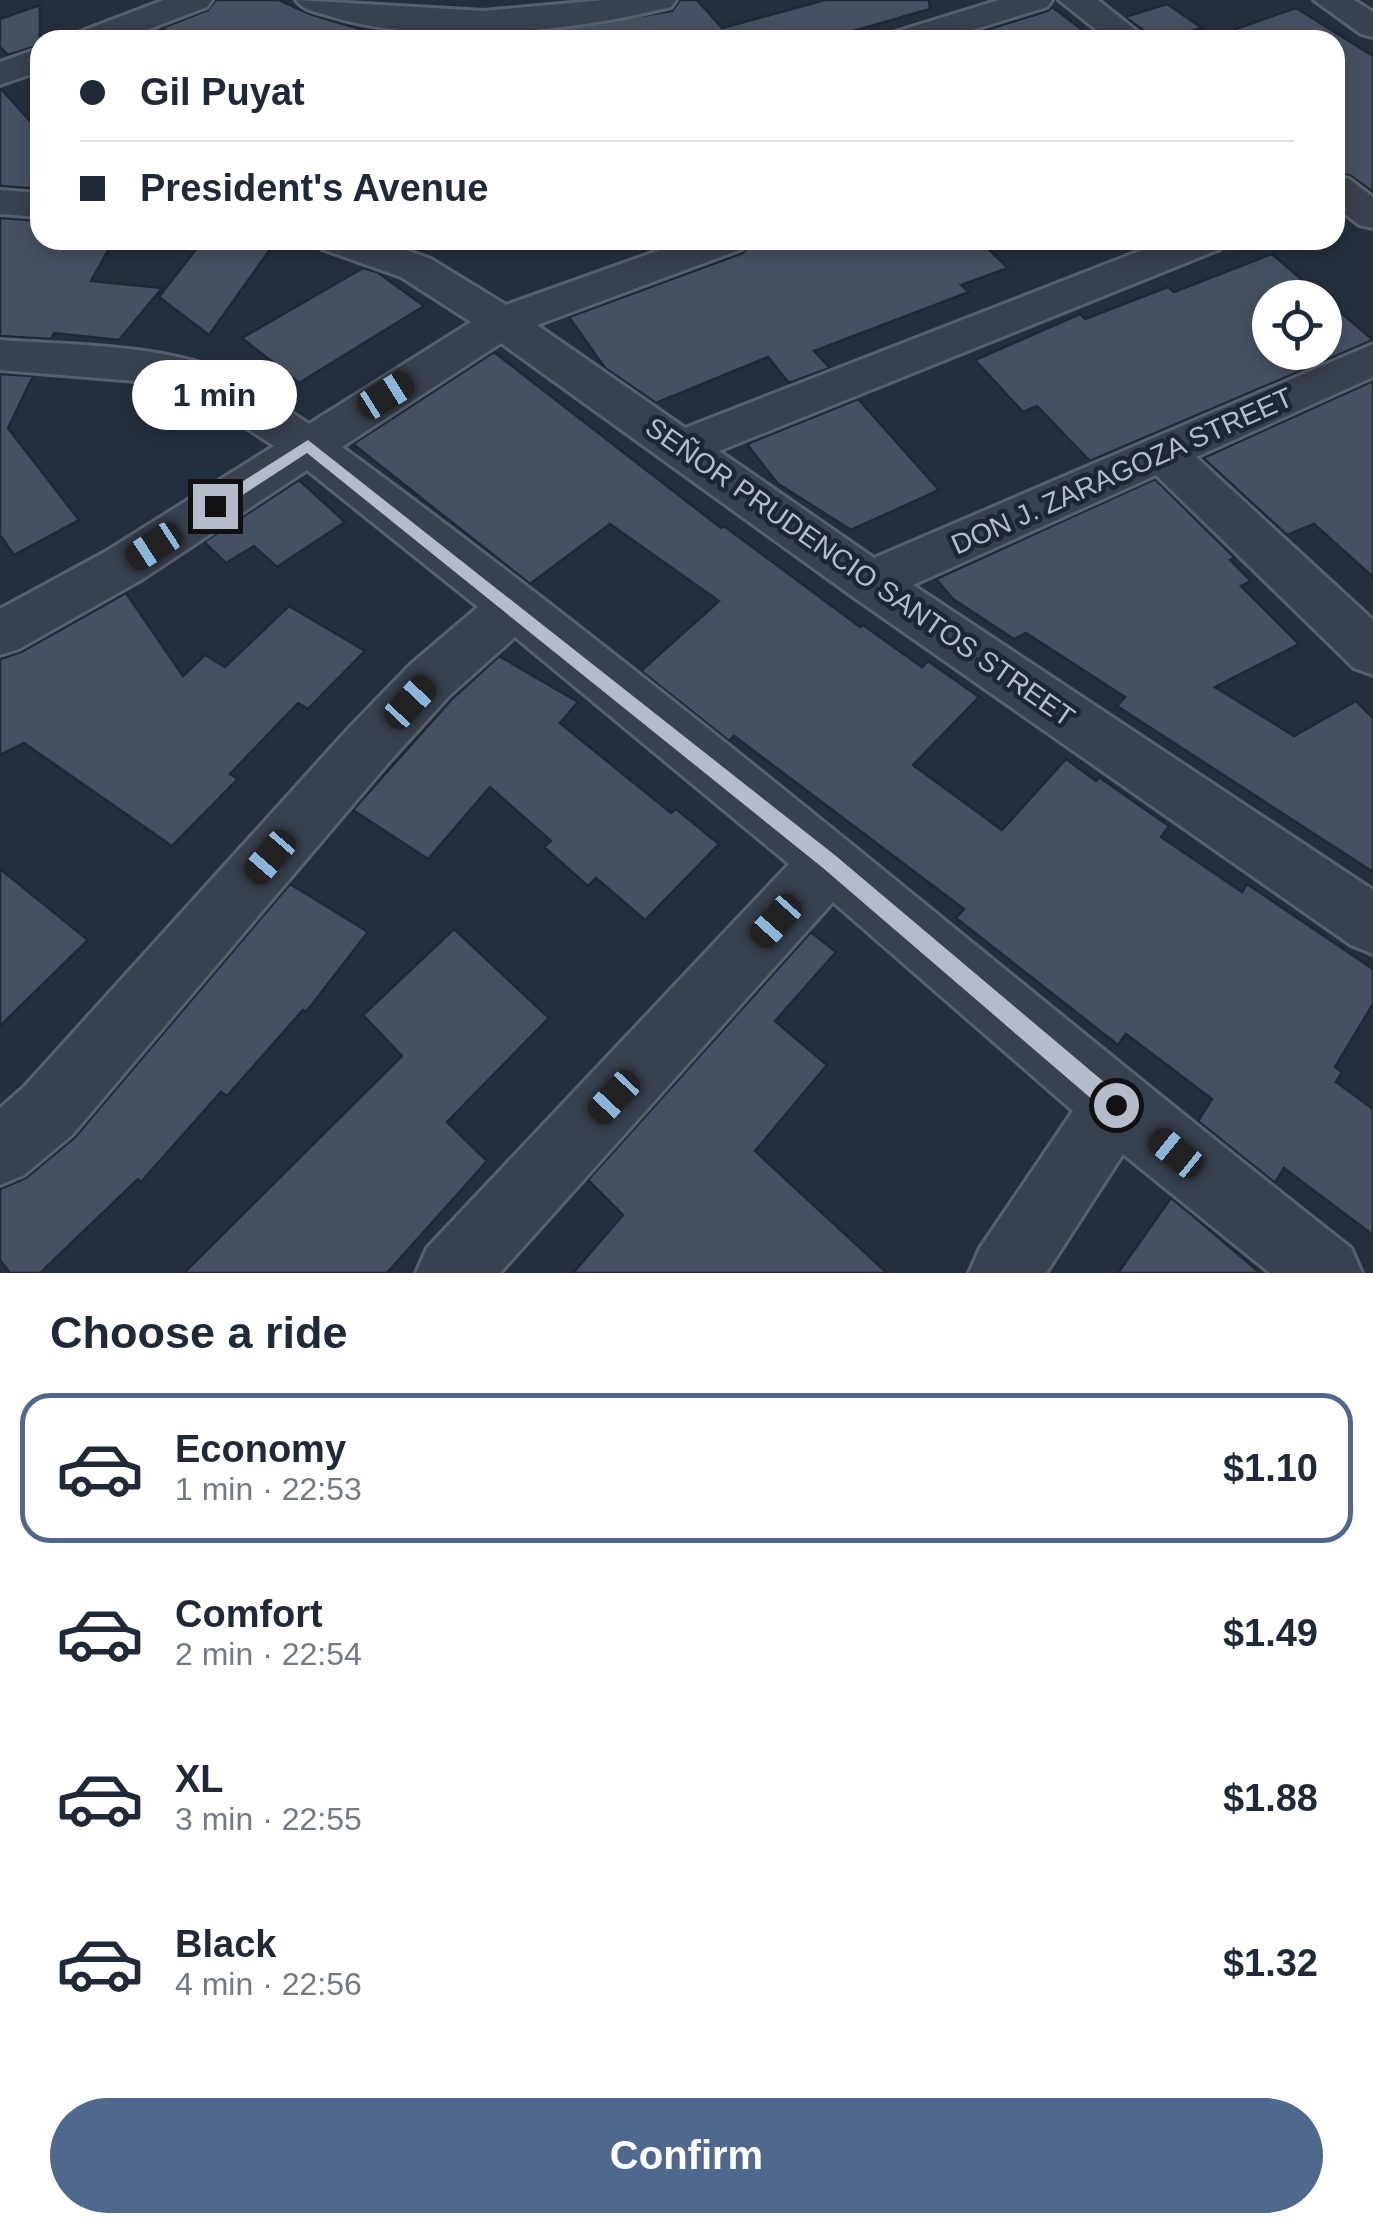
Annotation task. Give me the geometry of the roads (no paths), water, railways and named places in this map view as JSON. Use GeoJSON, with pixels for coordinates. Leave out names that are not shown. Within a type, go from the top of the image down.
{"type":"FeatureCollection","features":[{"type":"Feature","properties":{"kind":"street"},"geometry":{"type":"LineString","coordinates":[[116,30],[195,0]]}},
{"type":"Feature","properties":{"kind":"street"},"geometry":{"type":"LineString","coordinates":[[313,0],[355,13],[464,19],[533,18],[626,8],[659,0]]}},
{"type":"Feature","properties":{"kind":"street"},"geometry":{"type":"LineString","coordinates":[[937,30],[1035,0]]}},
{"type":"Feature","properties":{"kind":"street"},"geometry":{"type":"LineString","coordinates":[[1076,0],[1117,30]]}},
{"type":"Feature","properties":{"kind":"street"},"geometry":{"type":"LineString","coordinates":[[1330,0],[1370,22]]}},
{"type":"Feature","properties":{"kind":"street"},"geometry":{"type":"LineString","coordinates":[[0,74],[30,62]]}},
{"type":"Feature","properties":{"kind":"street"},"geometry":{"type":"LineString","coordinates":[[1345,195],[1373,216]]}},
{"type":"Feature","properties":{"kind":"street"},"geometry":{"type":"LineString","coordinates":[[0,202],[30,205]]}},
{"type":"Feature","properties":{"kind":"street","name":"SEÑOR PRUDENCIO SANTOS STREET"},"geometry":{"type":"LineString","coordinates":[[365,250],[416,268],[502,322],[870,582],[1373,924]]}},
{"type":"Feature","properties":{"kind":"street"},"geometry":{"type":"LineString","coordinates":[[0,634],[123,566],[502,322],[700,250]]}},
{"type":"Feature","properties":{"kind":"street"},"geometry":{"type":"LineString","coordinates":[[682,447],[1181,250]]}},
{"type":"Feature","properties":{"kind":"street"},"geometry":{"type":"LineString","coordinates":[[0,355],[148,368],[211,384],[308,445],[830,862],[1116,1105],[1326,1273]]}},
{"type":"Feature","properties":{"kind":"street","name":"DON J. ZARAGOZA STREET"},"geometry":{"type":"LineString","coordinates":[[870,582],[1162,453],[1363,377]]}},
{"type":"Feature","properties":{"kind":"street"},"geometry":{"type":"LineString","coordinates":[[1162,453],[1373,653]]}},
{"type":"Feature","properties":{"kind":"street"},"geometry":{"type":"LineString","coordinates":[[0,1150],[48,1110],[430,680],[512,609]]}},
{"type":"Feature","properties":{"kind":"street"},"geometry":{"type":"LineString","coordinates":[[452,1273],[830,862]]}},
{"type":"Feature","properties":{"kind":"street"},"geometry":{"type":"LineString","coordinates":[[1005,1273],[1116,1105]]}}]}
